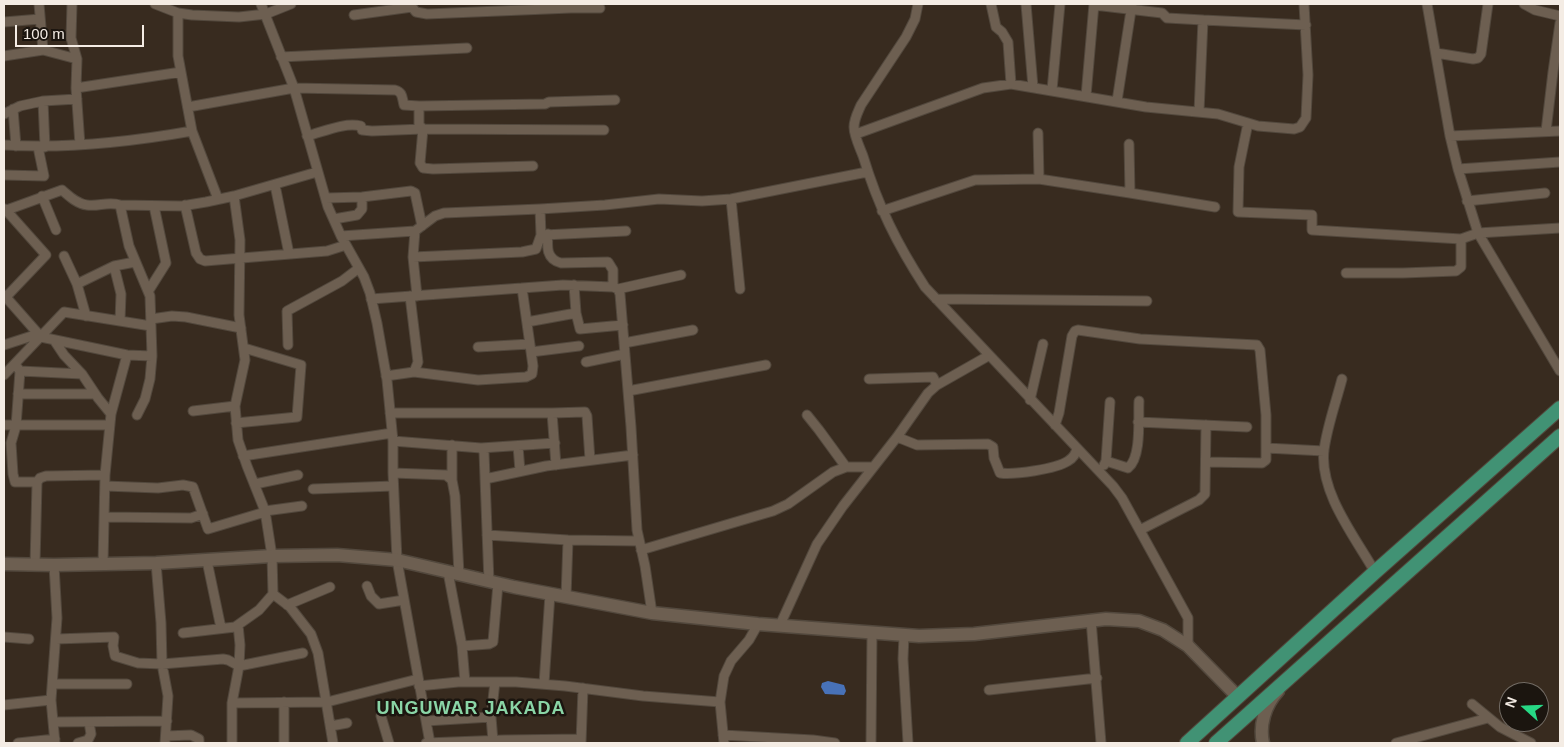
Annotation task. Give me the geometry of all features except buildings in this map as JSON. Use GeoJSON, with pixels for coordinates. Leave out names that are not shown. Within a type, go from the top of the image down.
{"type":"FeatureCollection","features":[{"type":"Feature","properties":{"kind":"main road"},"geometry":{"type":"LineString","coordinates":[[1187,743],[1375,572],[1560,408]]}},
{"type":"Feature","properties":{"kind":"main road"},"geometry":{"type":"LineString","coordinates":[[1216,743],[1560,436]]}},
{"type":"Feature","properties":{"kind":"street"},"geometry":{"type":"LineString","coordinates":[[39,4],[43,50]]}},
{"type":"Feature","properties":{"kind":"street"},"geometry":{"type":"LineString","coordinates":[[72,4],[72,38],[77,59],[76,88],[80,145]]}},
{"type":"Feature","properties":{"kind":"street"},"geometry":{"type":"LineString","coordinates":[[155,4],[178,13],[215,17],[266,14],[291,4]]}},
{"type":"Feature","properties":{"kind":"street"},"geometry":{"type":"LineString","coordinates":[[260,4],[266,14],[294,88],[326,198],[346,245],[359,268],[371,299],[377,323],[386,376],[393,437],[393,486],[397,560],[426,722],[428,743],[581,741],[583,688]]}},
{"type":"Feature","properties":{"kind":"street"},"geometry":{"type":"LineString","coordinates":[[918,4],[915,19],[906,37],[861,105],[856,116],[854,129],[867,172],[882,211],[901,250],[925,287],[988,356],[1100,472],[1122,498],[1188,618],[1188,646]]}},
{"type":"Feature","properties":{"kind":"street"},"geometry":{"type":"LineString","coordinates":[[991,4],[996,28],[1002,32],[1008,42],[1011,84]]}},
{"type":"Feature","properties":{"kind":"street"},"geometry":{"type":"LineString","coordinates":[[1026,4],[1033,87]]}},
{"type":"Feature","properties":{"kind":"street"},"geometry":{"type":"LineString","coordinates":[[1052,90],[1060,4]]}},
{"type":"Feature","properties":{"kind":"street"},"geometry":{"type":"LineString","coordinates":[[1086,96],[1094,4],[1131,6],[1162,13],[1167,18],[1306,25]]}},
{"type":"Feature","properties":{"kind":"street"},"geometry":{"type":"LineString","coordinates":[[856,134],[983,88],[1011,84],[1146,107],[1218,114],[1258,126],[1294,129],[1300,127],[1306,118],[1308,75],[1304,4]]}},
{"type":"Feature","properties":{"kind":"street"},"geometry":{"type":"LineString","coordinates":[[1427,4],[1450,136],[1467,201],[1478,233],[1560,371]]}},
{"type":"Feature","properties":{"kind":"street"},"geometry":{"type":"LineString","coordinates":[[1436,53],[1472,59],[1478,58],[1481,54],[1488,4]]}},
{"type":"Feature","properties":{"kind":"street"},"geometry":{"type":"LineString","coordinates":[[1524,4],[1535,10],[1560,16]]}},
{"type":"Feature","properties":{"kind":"street"},"geometry":{"type":"LineString","coordinates":[[354,15],[413,6],[416,12],[427,14],[570,6],[600,8]]}},
{"type":"Feature","properties":{"kind":"street"},"geometry":{"type":"LineString","coordinates":[[1117,101],[1131,6]]}},
{"type":"Feature","properties":{"kind":"street"},"geometry":{"type":"LineString","coordinates":[[178,13],[178,56],[192,131],[218,199]]}},
{"type":"Feature","properties":{"kind":"street"},"geometry":{"type":"LineString","coordinates":[[4,22],[40,19]]}},
{"type":"Feature","properties":{"kind":"street"},"geometry":{"type":"LineString","coordinates":[[1199,112],[1203,20]]}},
{"type":"Feature","properties":{"kind":"street"},"geometry":{"type":"LineString","coordinates":[[1546,131],[1558,50],[1560,22]]}},
{"type":"Feature","properties":{"kind":"street"},"geometry":{"type":"LineString","coordinates":[[281,57],[467,48]]}},
{"type":"Feature","properties":{"kind":"street"},"geometry":{"type":"LineString","coordinates":[[4,56],[43,50],[77,59]]}},
{"type":"Feature","properties":{"kind":"street"},"geometry":{"type":"LineString","coordinates":[[76,88],[181,72]]}},
{"type":"Feature","properties":{"kind":"street"},"geometry":{"type":"LineString","coordinates":[[188,107],[294,88],[395,90],[400,91],[404,105],[420,106],[545,104],[549,102],[614,100]]}},
{"type":"Feature","properties":{"kind":"street"},"geometry":{"type":"LineString","coordinates":[[4,114],[12,109],[43,101],[77,99]]}},
{"type":"Feature","properties":{"kind":"street"},"geometry":{"type":"LineString","coordinates":[[4,176],[44,176],[42,147],[43,101]]}},
{"type":"Feature","properties":{"kind":"street"},"geometry":{"type":"LineString","coordinates":[[420,106],[419,125],[423,129],[420,163],[423,168],[533,166]]}},
{"type":"Feature","properties":{"kind":"street"},"geometry":{"type":"LineString","coordinates":[[12,109],[16,146]]}},
{"type":"Feature","properties":{"kind":"street"},"geometry":{"type":"LineString","coordinates":[[1248,123],[1240,167],[1238,212],[1312,216],[1312,230],[1461,239],[1478,233],[1560,228]]}},
{"type":"Feature","properties":{"kind":"street"},"geometry":{"type":"LineString","coordinates":[[307,136],[356,125],[361,126],[362,130],[372,131],[423,129],[604,130]]}},
{"type":"Feature","properties":{"kind":"street"},"geometry":{"type":"LineString","coordinates":[[1450,136],[1560,130]]}},
{"type":"Feature","properties":{"kind":"street"},"geometry":{"type":"LineString","coordinates":[[4,145],[42,147],[80,145],[150,139],[192,131]]}},
{"type":"Feature","properties":{"kind":"street"},"geometry":{"type":"LineString","coordinates":[[1038,134],[1039,179]]}},
{"type":"Feature","properties":{"kind":"street"},"geometry":{"type":"LineString","coordinates":[[1129,144],[1130,193]]}},
{"type":"Feature","properties":{"kind":"street"},"geometry":{"type":"LineString","coordinates":[[1458,169],[1560,162]]}},
{"type":"Feature","properties":{"kind":"street"},"geometry":{"type":"LineString","coordinates":[[39,336],[5,296],[46,255],[4,210],[62,190],[87,206],[113,203],[120,206],[185,205],[234,196],[317,172]]}},
{"type":"Feature","properties":{"kind":"street"},"geometry":{"type":"LineString","coordinates":[[342,236],[418,228],[435,216],[444,213],[612,204],[659,198],[702,201],[731,199],[867,172]]}},
{"type":"Feature","properties":{"kind":"street"},"geometry":{"type":"LineString","coordinates":[[882,211],[975,180],[1039,179],[1215,207]]}},
{"type":"Feature","properties":{"kind":"street"},"geometry":{"type":"LineString","coordinates":[[275,185],[289,254]]}},
{"type":"Feature","properties":{"kind":"street"},"geometry":{"type":"LineString","coordinates":[[326,198],[362,197],[410,191],[415,193],[418,228],[413,257],[418,362],[414,372]]}},
{"type":"Feature","properties":{"kind":"street"},"geometry":{"type":"LineString","coordinates":[[1467,201],[1545,193]]}},
{"type":"Feature","properties":{"kind":"street"},"geometry":{"type":"LineString","coordinates":[[42,196],[56,230]]}},
{"type":"Feature","properties":{"kind":"street"},"geometry":{"type":"LineString","coordinates":[[183,633],[234,627],[259,610],[273,594],[272,556],[265,511],[243,456],[238,440],[236,422],[235,406],[244,370],[244,348],[238,290],[240,240],[234,196]]}},
{"type":"Feature","properties":{"kind":"street"},"geometry":{"type":"LineString","coordinates":[[334,219],[357,215],[362,209],[362,197]]}},
{"type":"Feature","properties":{"kind":"street"},"geometry":{"type":"LineString","coordinates":[[731,199],[740,289]]}},
{"type":"Feature","properties":{"kind":"street"},"geometry":{"type":"LineString","coordinates":[[185,205],[196,253],[200,259],[205,261],[327,251],[346,245]]}},
{"type":"Feature","properties":{"kind":"street"},"geometry":{"type":"LineString","coordinates":[[120,206],[129,246],[149,290],[152,356],[149,388],[136,415]]}},
{"type":"Feature","properties":{"kind":"street"},"geometry":{"type":"LineString","coordinates":[[149,290],[166,263],[154,206]]}},
{"type":"Feature","properties":{"kind":"street"},"geometry":{"type":"LineString","coordinates":[[540,209],[549,257],[560,263],[608,262],[614,270],[616,288],[620,294],[623,325],[638,541],[652,613]]}},
{"type":"Feature","properties":{"kind":"street"},"geometry":{"type":"LineString","coordinates":[[545,234],[626,231]]}},
{"type":"Feature","properties":{"kind":"street"},"geometry":{"type":"LineString","coordinates":[[413,257],[522,252],[536,249],[545,234]]}},
{"type":"Feature","properties":{"kind":"street"},"geometry":{"type":"LineString","coordinates":[[1346,273],[1403,274],[1456,271],[1461,267],[1461,239]]}},
{"type":"Feature","properties":{"kind":"street"},"geometry":{"type":"LineString","coordinates":[[64,256],[77,284],[86,316]]}},
{"type":"Feature","properties":{"kind":"street"},"geometry":{"type":"LineString","coordinates":[[77,284],[114,266],[135,262]]}},
{"type":"Feature","properties":{"kind":"street"},"geometry":{"type":"LineString","coordinates":[[114,266],[120,294],[120,321]]}},
{"type":"Feature","properties":{"kind":"street"},"geometry":{"type":"LineString","coordinates":[[288,345],[287,311],[342,281],[359,268]]}},
{"type":"Feature","properties":{"kind":"street"},"geometry":{"type":"LineString","coordinates":[[371,299],[574,285],[616,288],[681,275]]}},
{"type":"Feature","properties":{"kind":"street"},"geometry":{"type":"LineString","coordinates":[[574,285],[576,313],[580,329],[623,325]]}},
{"type":"Feature","properties":{"kind":"street"},"geometry":{"type":"LineString","coordinates":[[386,376],[414,372],[478,380],[526,377],[532,374],[531,348],[522,288]]}},
{"type":"Feature","properties":{"kind":"street"},"geometry":{"type":"LineString","coordinates":[[936,299],[1147,301]]}},
{"type":"Feature","properties":{"kind":"street"},"geometry":{"type":"LineString","coordinates":[[4,375],[18,368],[39,336],[64,312],[120,321],[151,322],[172,316],[186,317],[241,328]]}},
{"type":"Feature","properties":{"kind":"street"},"geometry":{"type":"LineString","coordinates":[[527,322],[576,313]]}},
{"type":"Feature","properties":{"kind":"street"},"geometry":{"type":"LineString","coordinates":[[624,343],[693,330]]}},
{"type":"Feature","properties":{"kind":"street"},"geometry":{"type":"LineString","coordinates":[[1055,425],[1060,413],[1072,336],[1075,331],[1140,339],[1257,345],[1260,350],[1266,416],[1266,460],[1264,462],[1206,462]]}},
{"type":"Feature","properties":{"kind":"street"},"geometry":{"type":"LineString","coordinates":[[4,345],[39,336],[128,355],[152,356]]}},
{"type":"Feature","properties":{"kind":"street"},"geometry":{"type":"LineString","coordinates":[[54,340],[111,414]]}},
{"type":"Feature","properties":{"kind":"street"},"geometry":{"type":"LineString","coordinates":[[1030,400],[1043,344]]}},
{"type":"Feature","properties":{"kind":"street"},"geometry":{"type":"LineString","coordinates":[[478,347],[531,348],[579,346]]}},
{"type":"Feature","properties":{"kind":"street"},"geometry":{"type":"LineString","coordinates":[[236,422],[297,417],[301,365],[244,348]]}},
{"type":"Feature","properties":{"kind":"street"},"geometry":{"type":"LineString","coordinates":[[586,362],[625,354]]}},
{"type":"Feature","properties":{"kind":"street"},"geometry":{"type":"LineString","coordinates":[[103,564],[105,475],[111,414],[128,355]]}},
{"type":"Feature","properties":{"kind":"street"},"geometry":{"type":"LineString","coordinates":[[780,625],[817,544],[928,393],[937,385],[988,356]]}},
{"type":"Feature","properties":{"kind":"street"},"geometry":{"type":"LineString","coordinates":[[628,391],[766,365]]}},
{"type":"Feature","properties":{"kind":"street"},"geometry":{"type":"LineString","coordinates":[[18,368],[82,374]]}},
{"type":"Feature","properties":{"kind":"street"},"geometry":{"type":"LineString","coordinates":[[18,368],[16,426],[11,443],[13,474],[15,482],[37,482]]}},
{"type":"Feature","properties":{"kind":"street"},"geometry":{"type":"LineString","coordinates":[[869,379],[933,377],[937,385]]}},
{"type":"Feature","properties":{"kind":"street"},"geometry":{"type":"LineString","coordinates":[[1342,379],[1324,451],[1326,474],[1332,498],[1375,572]]}},
{"type":"Feature","properties":{"kind":"street"},"geometry":{"type":"LineString","coordinates":[[18,394],[95,394]]}},
{"type":"Feature","properties":{"kind":"street"},"geometry":{"type":"LineString","coordinates":[[1106,461],[1128,468],[1131,466],[1138,449],[1139,401]]}},
{"type":"Feature","properties":{"kind":"street"},"geometry":{"type":"LineString","coordinates":[[1100,472],[1106,461],[1110,402]]}},
{"type":"Feature","properties":{"kind":"street"},"geometry":{"type":"LineString","coordinates":[[193,411],[235,406]]}},
{"type":"Feature","properties":{"kind":"street"},"geometry":{"type":"LineString","coordinates":[[390,413],[585,412],[587,416],[590,460]]}},
{"type":"Feature","properties":{"kind":"street"},"geometry":{"type":"LineString","coordinates":[[552,413],[556,465]]}},
{"type":"Feature","properties":{"kind":"street"},"geometry":{"type":"LineString","coordinates":[[807,415],[846,467]]}},
{"type":"Feature","properties":{"kind":"street"},"geometry":{"type":"LineString","coordinates":[[1138,422],[1247,427]]}},
{"type":"Feature","properties":{"kind":"street"},"geometry":{"type":"LineString","coordinates":[[4,425],[110,426]]}},
{"type":"Feature","properties":{"kind":"street"},"geometry":{"type":"LineString","coordinates":[[1140,530],[1199,500],[1205,494],[1206,425]]}},
{"type":"Feature","properties":{"kind":"street"},"geometry":{"type":"LineString","coordinates":[[243,456],[393,437],[481,448],[555,443]]}},
{"type":"Feature","properties":{"kind":"street"},"geometry":{"type":"LineString","coordinates":[[897,437],[917,445],[988,444],[993,447],[994,458],[1000,473],[1010,475],[1058,466],[1076,454],[1077,448]]}},
{"type":"Feature","properties":{"kind":"street"},"geometry":{"type":"LineString","coordinates":[[452,445],[452,480],[455,496],[454,573],[465,682]]}},
{"type":"Feature","properties":{"kind":"street"},"geometry":{"type":"LineString","coordinates":[[518,446],[520,471]]}},
{"type":"Feature","properties":{"kind":"street"},"geometry":{"type":"LineString","coordinates":[[462,646],[493,642],[494,583],[487,535],[484,452],[481,448]]}},
{"type":"Feature","properties":{"kind":"street"},"geometry":{"type":"LineString","coordinates":[[1266,448],[1324,451]]}},
{"type":"Feature","properties":{"kind":"street"},"geometry":{"type":"LineString","coordinates":[[485,479],[556,465],[633,455]]}},
{"type":"Feature","properties":{"kind":"street"},"geometry":{"type":"LineString","coordinates":[[641,550],[772,511],[788,504],[833,472],[846,467],[873,467]]}},
{"type":"Feature","properties":{"kind":"street"},"geometry":{"type":"LineString","coordinates":[[393,473],[446,475],[452,480]]}},
{"type":"Feature","properties":{"kind":"street"},"geometry":{"type":"LineString","coordinates":[[36,565],[37,482],[40,478],[46,476],[105,475]]}},
{"type":"Feature","properties":{"kind":"street"},"geometry":{"type":"LineString","coordinates":[[255,484],[298,475]]}},
{"type":"Feature","properties":{"kind":"street"},"geometry":{"type":"LineString","coordinates":[[105,486],[158,488],[183,485],[193,487],[208,529],[265,511],[302,506]]}},
{"type":"Feature","properties":{"kind":"street"},"geometry":{"type":"LineString","coordinates":[[313,489],[393,486]]}},
{"type":"Feature","properties":{"kind":"street"},"geometry":{"type":"LineString","coordinates":[[105,517],[191,518],[203,514]]}},
{"type":"Feature","properties":{"kind":"street"},"geometry":{"type":"LineString","coordinates":[[487,535],[568,540],[638,541]]}},
{"type":"Feature","properties":{"kind":"street"},"geometry":{"type":"LineString","coordinates":[[566,597],[568,540]]}},
{"type":"Feature","properties":{"kind":"street"},"geometry":{"type":"LineString","coordinates":[[4,564],[54,566],[207,561],[272,556],[337,555],[397,560],[494,583],[652,613],[758,624],[919,636],[974,634],[1091,620],[1139,621],[1163,630],[1188,646],[1238,697]]}},
{"type":"Feature","properties":{"kind":"street"},"geometry":{"type":"LineString","coordinates":[[207,561],[221,628]]}},
{"type":"Feature","properties":{"kind":"street"},"geometry":{"type":"LineString","coordinates":[[156,563],[162,664],[168,696],[166,739],[191,735],[199,739],[199,743]]}},
{"type":"Feature","properties":{"kind":"street"},"geometry":{"type":"LineString","coordinates":[[18,743],[55,741],[51,700],[57,618],[54,566]]}},
{"type":"Feature","properties":{"kind":"street"},"geometry":{"type":"LineString","coordinates":[[367,586],[371,596],[379,604],[404,600]]}},
{"type":"Feature","properties":{"kind":"street"},"geometry":{"type":"LineString","coordinates":[[287,605],[330,587]]}},
{"type":"Feature","properties":{"kind":"street"},"geometry":{"type":"LineString","coordinates":[[273,594],[287,605],[311,634],[318,653],[333,743]]}},
{"type":"Feature","properties":{"kind":"street"},"geometry":{"type":"LineString","coordinates":[[544,684],[550,594]]}},
{"type":"Feature","properties":{"kind":"street"},"geometry":{"type":"LineString","coordinates":[[1091,620],[1101,743]]}},
{"type":"Feature","properties":{"kind":"street"},"geometry":{"type":"LineString","coordinates":[[758,624],[727,667],[720,702],[723,739],[813,740],[836,743]]}},
{"type":"Feature","properties":{"kind":"street"},"geometry":{"type":"LineString","coordinates":[[232,743],[232,703],[239,666],[240,645],[238,625]]}},
{"type":"Feature","properties":{"kind":"street"},"geometry":{"type":"LineString","coordinates":[[871,743],[872,632]]}},
{"type":"Feature","properties":{"kind":"street"},"geometry":{"type":"LineString","coordinates":[[904,635],[903,659],[908,743]]}},
{"type":"Feature","properties":{"kind":"street"},"geometry":{"type":"LineString","coordinates":[[4,637],[29,639]]}},
{"type":"Feature","properties":{"kind":"street"},"geometry":{"type":"LineString","coordinates":[[56,639],[114,637],[115,656],[138,663],[162,664],[223,659],[239,666],[303,653]]}},
{"type":"Feature","properties":{"kind":"street"},"geometry":{"type":"LineString","coordinates":[[1263,743],[1261,732],[1265,712],[1273,697],[1291,676]]}},
{"type":"Feature","properties":{"kind":"street"},"geometry":{"type":"LineString","coordinates":[[989,690],[1097,678]]}},
{"type":"Feature","properties":{"kind":"street"},"geometry":{"type":"LineString","coordinates":[[232,703],[327,702],[419,683],[465,682],[544,684],[643,696],[720,702]]}},
{"type":"Feature","properties":{"kind":"street"},"geometry":{"type":"LineString","coordinates":[[493,741],[491,717],[495,682]]}},
{"type":"Feature","properties":{"kind":"street"},"geometry":{"type":"LineString","coordinates":[[53,684],[127,684]]}},
{"type":"Feature","properties":{"kind":"street"},"geometry":{"type":"LineString","coordinates":[[4,705],[51,700]]}},
{"type":"Feature","properties":{"kind":"street"},"geometry":{"type":"LineString","coordinates":[[284,702],[284,743]]}},
{"type":"Feature","properties":{"kind":"street"},"geometry":{"type":"LineString","coordinates":[[1472,704],[1500,727],[1531,743]]}},
{"type":"Feature","properties":{"kind":"street"},"geometry":{"type":"LineString","coordinates":[[381,716],[389,743]]}},
{"type":"Feature","properties":{"kind":"street"},"geometry":{"type":"LineString","coordinates":[[426,722],[491,717]]}},
{"type":"Feature","properties":{"kind":"street"},"geometry":{"type":"LineString","coordinates":[[1396,743],[1488,718]]}},
{"type":"Feature","properties":{"kind":"street"},"geometry":{"type":"LineString","coordinates":[[53,722],[167,721]]}},
{"type":"Feature","properties":{"kind":"street"},"geometry":{"type":"LineString","coordinates":[[78,743],[88,740],[91,734],[89,722]]}},
{"type":"Feature","properties":{"kind":"street"},"geometry":{"type":"LineString","coordinates":[[331,726],[347,723]]}},
{"type":"Feature","properties":{"kind":"water"},"geometry":{"type":"Polygon","coordinates":[[[828,681],[844,685],[846,691],[844,695],[825,694],[821,687],[822,683],[828,681]]]}},
{"type":"Feature","properties":{"kind":"district","name":"UNGUWAR JAKADA"},"geometry":{"type":"Point","coordinates":[471,709]}}]}
